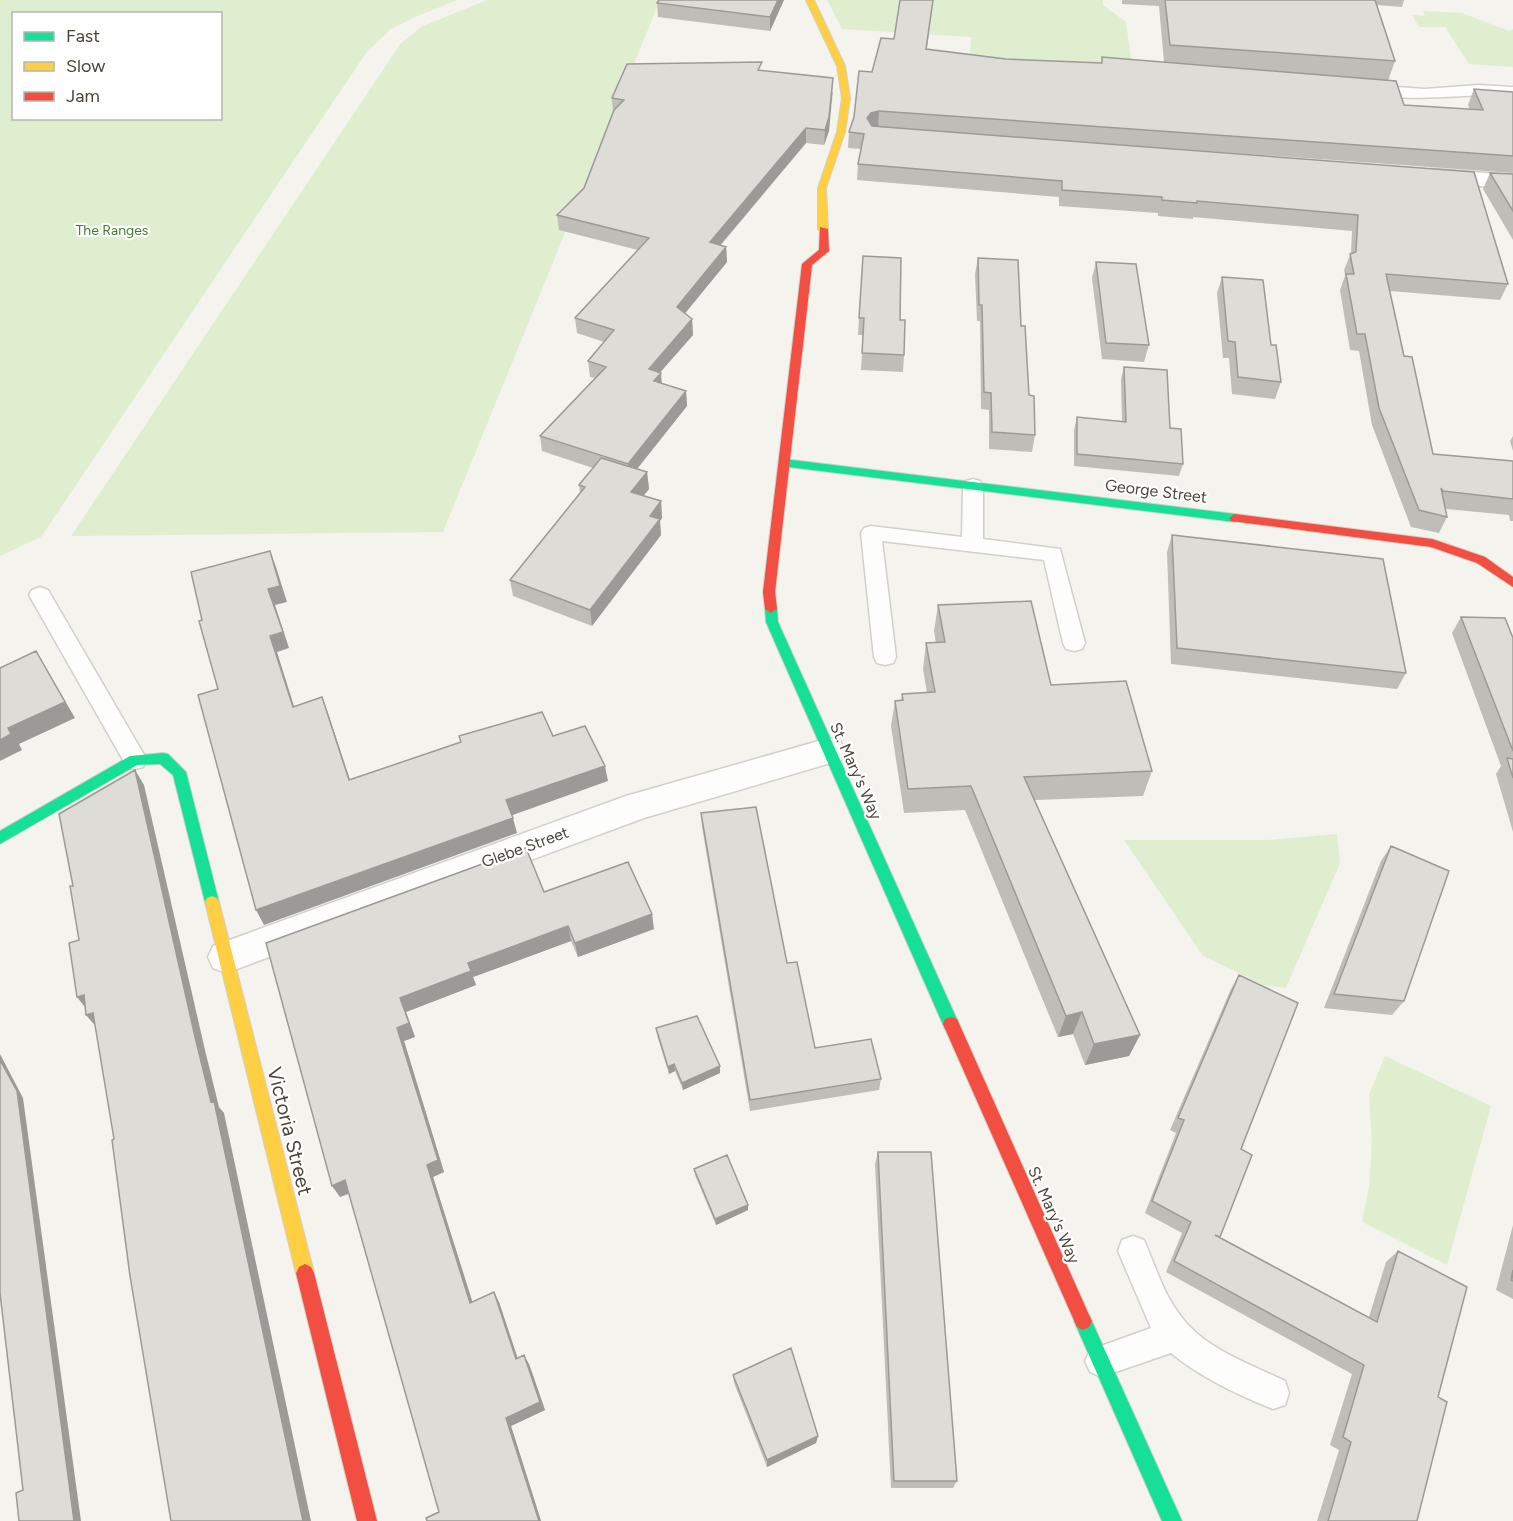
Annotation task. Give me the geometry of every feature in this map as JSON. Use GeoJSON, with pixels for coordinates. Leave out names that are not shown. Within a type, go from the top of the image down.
{"type":"FeatureCollection","features":[{"type":"Feature","properties":{"kind":"street","name":"St. Mary's Way"},"geometry":{"type":"LineString","coordinates":[[810,0],[841,66],[846,98],[841,132],[822,188],[824,251],[807,264],[769,592],[772,622],[1172,1521]]}},
{"type":"Feature","properties":{"kind":"street"},"geometry":{"type":"LineString","coordinates":[[1407,174],[1513,182]]}},
{"type":"Feature","properties":{"kind":"street","name":"George Street"},"geometry":{"type":"LineString","coordinates":[[784,463],[1419,540],[1466,551],[1510,576]]}},
{"type":"Feature","properties":{"kind":"street","name":"Glebe Street"},"geometry":{"type":"LineString","coordinates":[[226,957],[638,806],[829,751]]}},
{"type":"Feature","properties":{"kind":"street","name":"Victoria Street"},"geometry":{"type":"LineString","coordinates":[[135,760],[163,758],[179,772],[367,1521]]}},
{"type":"Feature","properties":{"kind":"street"},"geometry":{"type":"LineString","coordinates":[[0,838],[135,760]]}},
{"type":"Feature","properties":{"kind":"lane"},"geometry":{"type":"LineString","coordinates":[[1354,88],[1425,93],[1478,89],[1513,91]]}},
{"type":"Feature","properties":{"kind":"lane"},"geometry":{"type":"LineString","coordinates":[[972,545],[973,486]]}},
{"type":"Feature","properties":{"kind":"lane"},"geometry":{"type":"LineString","coordinates":[[885,657],[871,533],[1053,554],[1074,643]]}},
{"type":"Feature","properties":{"kind":"lane"},"geometry":{"type":"LineString","coordinates":[[40,595],[135,760]]}},
{"type":"Feature","properties":{"kind":"lane"},"geometry":{"type":"LineString","coordinates":[[1133,1251],[1167,1324],[1175,1335],[1197,1352],[1273,1393]]}},
{"type":"Feature","properties":{"kind":"lane"},"geometry":{"type":"LineString","coordinates":[[1101,1361],[1175,1335]]}},
{"type":"Feature","properties":{"kind":"green space","name":"The Ranges"},"geometry":{"type":"Polygon","coordinates":[[[0,0],[457,0],[391,29],[366,53],[41,537],[0,556],[0,0]]]}},
{"type":"Feature","properties":{"kind":"green space"},"geometry":{"type":"Polygon","coordinates":[[[487,0],[660,0],[443,532],[71,536],[401,43],[421,27],[487,0]]]}},
{"type":"Feature","properties":{"kind":"green space"},"geometry":{"type":"Polygon","coordinates":[[[827,0],[1103,0],[1103,5],[1126,22],[1134,80],[969,68],[971,37],[842,29],[827,0]]]}},
{"type":"Feature","properties":{"kind":"green space"},"geometry":{"type":"Polygon","coordinates":[[[1423,11],[1462,13],[1509,31],[1513,29],[1513,67],[1469,64],[1445,27],[1419,27],[1412,15],[1425,16],[1423,11]]]}},
{"type":"Feature","properties":{"kind":"green space"},"geometry":{"type":"Polygon","coordinates":[[[1337,834],[1340,863],[1286,988],[1264,985],[1203,956],[1124,840],[1266,840],[1337,834]]]}},
{"type":"Feature","properties":{"kind":"green space"},"geometry":{"type":"Polygon","coordinates":[[[1385,1056],[1491,1106],[1447,1265],[1362,1222],[1369,1187],[1372,1141],[1369,1095],[1385,1056]]]}},
{"type":"Feature","properties":{"kind":"building"},"geometry":{"type":"Polygon","coordinates":[[[659,0],[778,0],[770,17],[657,3],[659,0]]]}},
{"type":"Feature","properties":{"kind":"building"},"geometry":{"type":"Polygon","coordinates":[[[900,0],[933,0],[926,49],[1006,59],[1102,63],[1102,57],[1396,81],[1404,105],[1483,110],[1474,89],[1513,92],[1513,156],[879,111],[871,113],[867,118],[872,126],[1474,172],[1508,284],[1386,274],[1404,356],[1412,357],[1433,454],[1513,461],[1513,499],[1443,491],[1441,488],[1447,517],[1419,510],[1379,408],[1365,334],[1357,334],[1346,274],[1354,274],[1350,254],[1356,252],[1358,215],[1062,190],[1062,181],[858,164],[864,134],[849,132],[854,117],[859,71],[872,72],[881,38],[894,39],[900,0]]]}},
{"type":"Feature","properties":{"kind":"building"},"geometry":{"type":"Polygon","coordinates":[[[1165,0],[1375,0],[1395,61],[1170,45],[1165,0]]]}},
{"type":"Feature","properties":{"kind":"building"},"geometry":{"type":"Polygon","coordinates":[[[762,62],[758,70],[833,78],[829,117],[825,130],[806,128],[710,242],[726,247],[677,307],[692,319],[649,369],[661,373],[654,381],[686,391],[628,464],[540,436],[606,367],[588,361],[614,330],[575,318],[649,238],[557,215],[584,188],[614,110],[624,100],[612,98],[627,64],[762,62]]]}},
{"type":"Feature","properties":{"kind":"building"},"geometry":{"type":"Polygon","coordinates":[[[1490,173],[1513,174],[1513,211],[1490,173]]]}},
{"type":"Feature","properties":{"kind":"building"},"geometry":{"type":"Polygon","coordinates":[[[863,256],[901,258],[900,320],[905,320],[904,355],[862,353],[864,318],[859,318],[863,256]]]}},
{"type":"Feature","properties":{"kind":"building"},"geometry":{"type":"Polygon","coordinates":[[[978,258],[1018,260],[1021,326],[1025,326],[1029,395],[1034,396],[1035,435],[992,432],[991,393],[984,392],[982,305],[979,305],[978,258]]]}},
{"type":"Feature","properties":{"kind":"building"},"geometry":{"type":"Polygon","coordinates":[[[1096,262],[1136,264],[1149,345],[1106,343],[1096,262]]]}},
{"type":"Feature","properties":{"kind":"building"},"geometry":{"type":"Polygon","coordinates":[[[1222,277],[1263,280],[1271,345],[1276,345],[1281,382],[1238,377],[1235,342],[1228,341],[1222,277]]]}},
{"type":"Feature","properties":{"kind":"building"},"geometry":{"type":"Polygon","coordinates":[[[1124,367],[1167,370],[1170,428],[1181,429],[1183,464],[1077,454],[1077,417],[1126,422],[1124,367]]]}},
{"type":"Feature","properties":{"kind":"building"},"geometry":{"type":"Polygon","coordinates":[[[601,458],[647,472],[631,492],[661,501],[650,516],[660,519],[590,610],[510,580],[585,487],[579,485],[601,458]]]}},
{"type":"Feature","properties":{"kind":"building"},"geometry":{"type":"Polygon","coordinates":[[[1172,535],[1383,559],[1406,673],[1177,648],[1172,535]]]}},
{"type":"Feature","properties":{"kind":"building"},"geometry":{"type":"Polygon","coordinates":[[[270,551],[280,586],[268,589],[283,632],[270,636],[293,707],[322,697],[349,780],[461,742],[459,736],[542,712],[553,736],[585,726],[605,766],[506,800],[513,818],[256,910],[198,695],[218,689],[199,621],[202,620],[191,572],[270,551]]]}},
{"type":"Feature","properties":{"kind":"building"},"geometry":{"type":"Polygon","coordinates":[[[1031,601],[1051,685],[1126,681],[1152,771],[1024,777],[1140,1035],[1094,1044],[1082,1012],[1066,1016],[971,786],[908,789],[895,701],[903,700],[902,694],[935,692],[926,643],[945,642],[938,605],[1031,601]]]}},
{"type":"Feature","properties":{"kind":"building"},"geometry":{"type":"Polygon","coordinates":[[[1461,617],[1505,618],[1513,638],[1513,751],[1461,617]]]}},
{"type":"Feature","properties":{"kind":"building"},"geometry":{"type":"Polygon","coordinates":[[[36,651],[65,702],[8,728],[11,734],[0,740],[0,668],[36,651]]]}},
{"type":"Feature","properties":{"kind":"building"},"geometry":{"type":"Polygon","coordinates":[[[1507,758],[1513,759],[1513,778],[1507,758]]]}},
{"type":"Feature","properties":{"kind":"building"},"geometry":{"type":"Polygon","coordinates":[[[135,770],[195,1037],[211,1102],[214,1101],[303,1521],[171,1521],[130,1276],[112,1140],[114,1139],[93,1013],[86,1015],[84,995],[77,997],[69,943],[79,940],[70,886],[73,886],[59,814],[135,770]]]}},
{"type":"Feature","properties":{"kind":"building"},"geometry":{"type":"Polygon","coordinates":[[[756,807],[787,963],[797,962],[815,1048],[871,1039],[881,1079],[750,1100],[701,813],[756,807]]]}},
{"type":"Feature","properties":{"kind":"building"},"geometry":{"type":"Polygon","coordinates":[[[1391,846],[1449,871],[1404,1001],[1334,994],[1391,846]]]}},
{"type":"Feature","properties":{"kind":"building"},"geometry":{"type":"Polygon","coordinates":[[[526,848],[544,892],[628,862],[652,914],[575,943],[568,926],[468,963],[471,971],[400,998],[409,1023],[397,1028],[438,1160],[427,1165],[470,1303],[494,1292],[516,1359],[524,1355],[540,1402],[506,1418],[539,1521],[427,1521],[426,1518],[439,1512],[345,1180],[332,1186],[266,943],[526,848]]]}},
{"type":"Feature","properties":{"kind":"building"},"geometry":{"type":"Polygon","coordinates":[[[1239,975],[1298,1003],[1241,1149],[1252,1155],[1220,1237],[1215,1235],[1377,1322],[1398,1251],[1467,1287],[1438,1397],[1447,1402],[1417,1521],[1328,1521],[1351,1442],[1343,1437],[1364,1365],[1174,1261],[1191,1222],[1152,1201],[1184,1120],[1178,1118],[1239,975]]]}},
{"type":"Feature","properties":{"kind":"building"},"geometry":{"type":"Polygon","coordinates":[[[697,1016],[720,1066],[682,1083],[674,1064],[668,1067],[656,1028],[697,1016]]]}},
{"type":"Feature","properties":{"kind":"building"},"geometry":{"type":"Polygon","coordinates":[[[0,1060],[17,1091],[74,1521],[19,1521],[16,1493],[23,1490],[0,1293],[0,1060]]]}},
{"type":"Feature","properties":{"kind":"building"},"geometry":{"type":"Polygon","coordinates":[[[878,1152],[931,1152],[957,1481],[894,1481],[878,1152]]]}},
{"type":"Feature","properties":{"kind":"building"},"geometry":{"type":"Polygon","coordinates":[[[727,1155],[748,1205],[715,1219],[694,1169],[727,1155]]]}},
{"type":"Feature","properties":{"kind":"building"},"geometry":{"type":"Polygon","coordinates":[[[791,1348],[818,1436],[767,1460],[733,1375],[791,1348]]]}},
{"type":"Feature","properties":{"kind":"traffic: fast"},"geometry":{"type":"LineString","coordinates":[[784,463],[1235,518]]}},
{"type":"Feature","properties":{"kind":"traffic: fast"},"geometry":{"type":"LineString","coordinates":[[771,609],[772,622],[951,1024]]}},
{"type":"Feature","properties":{"kind":"traffic: fast"},"geometry":{"type":"LineString","coordinates":[[0,838],[135,760],[163,758],[179,772],[212,902]]}},
{"type":"Feature","properties":{"kind":"traffic: fast"},"geometry":{"type":"LineString","coordinates":[[1083,1321],[1172,1521]]}},
{"type":"Feature","properties":{"kind":"traffic: slow"},"geometry":{"type":"LineString","coordinates":[[810,0],[841,66],[846,98],[841,132],[822,188],[823,229]]}},
{"type":"Feature","properties":{"kind":"traffic: slow"},"geometry":{"type":"LineString","coordinates":[[212,902],[305,1273]]}},
{"type":"Feature","properties":{"kind":"traffic: jam"},"geometry":{"type":"LineString","coordinates":[[771,609],[769,592],[807,264],[824,251],[823,229]]}},
{"type":"Feature","properties":{"kind":"traffic: jam"},"geometry":{"type":"LineString","coordinates":[[1235,518],[1432,543],[1481,560],[1513,583]]}},
{"type":"Feature","properties":{"kind":"traffic: jam"},"geometry":{"type":"LineString","coordinates":[[951,1024],[1083,1321]]}},
{"type":"Feature","properties":{"kind":"traffic: jam"},"geometry":{"type":"LineString","coordinates":[[305,1273],[367,1521]]}}]}
